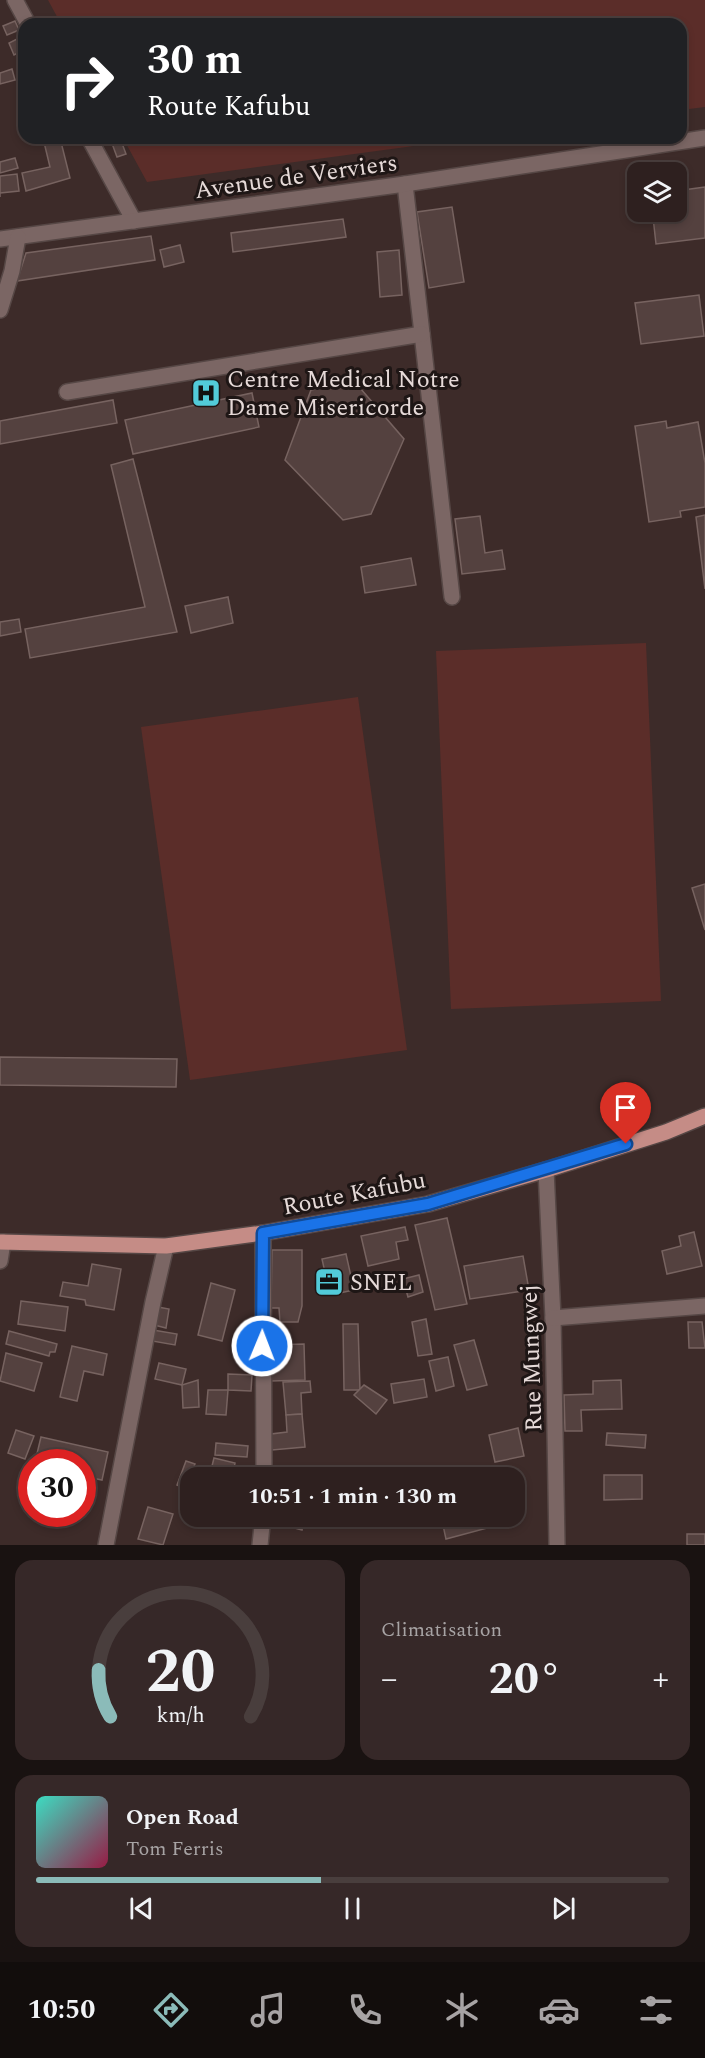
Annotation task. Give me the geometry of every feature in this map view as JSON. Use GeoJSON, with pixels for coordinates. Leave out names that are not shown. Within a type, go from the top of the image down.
{"type":"FeatureCollection","features":[{"type":"Feature","properties":{"kind":"main road","name":"Route Kafubu"},"geometry":{"type":"LineString","coordinates":[[2,1242],[166,1246],[263,1233],[428,1204],[546,1170],[705,1116]]}},
{"type":"Feature","properties":{"kind":"street"},"geometry":{"type":"LineString","coordinates":[[15,0],[25,18]]}},
{"type":"Feature","properties":{"kind":"street","name":"Avenue de Verviers"},"geometry":{"type":"LineString","coordinates":[[687,141],[705,138]]}},
{"type":"Feature","properties":{"kind":"street"},"geometry":{"type":"LineString","coordinates":[[92,144],[134,221]]}},
{"type":"Feature","properties":{"kind":"street","name":"Avenue de Verviers"},"geometry":{"type":"LineString","coordinates":[[0,239],[405,184],[666,144]]}},
{"type":"Feature","properties":{"kind":"street"},"geometry":{"type":"LineString","coordinates":[[405,184],[452,597]]}},
{"type":"Feature","properties":{"kind":"street"},"geometry":{"type":"LineString","coordinates":[[0,310],[12,271],[18,237]]}},
{"type":"Feature","properties":{"kind":"street"},"geometry":{"type":"LineString","coordinates":[[67,392],[422,334]]}},
{"type":"Feature","properties":{"kind":"street","name":"Rue Mungwej"},"geometry":{"type":"LineString","coordinates":[[546,1170],[554,1318],[557,1545]]}},
{"type":"Feature","properties":{"kind":"street"},"geometry":{"type":"LineString","coordinates":[[263,1233],[264,1467]]}},
{"type":"Feature","properties":{"kind":"street"},"geometry":{"type":"LineString","coordinates":[[0,1261],[2,1242]]}},
{"type":"Feature","properties":{"kind":"street"},"geometry":{"type":"LineString","coordinates":[[106,1545],[166,1246]]}},
{"type":"Feature","properties":{"kind":"street"},"geometry":{"type":"LineString","coordinates":[[554,1318],[705,1306]]}},
{"type":"Feature","properties":{"kind":"street"},"geometry":{"type":"LineString","coordinates":[[260,1545],[262,1527]]}},
{"type":"Feature","properties":{"kind":"shaded area"},"geometry":{"type":"Polygon","coordinates":[[[48,0],[705,0],[705,107],[687,109],[687,18],[58,18],[48,0]]]}},
{"type":"Feature","properties":{"kind":"shaded area"},"geometry":{"type":"Polygon","coordinates":[[[126,144],[429,144],[147,182],[126,144]]]}},
{"type":"Feature","properties":{"kind":"shaded area"},"geometry":{"type":"Polygon","coordinates":[[[646,643],[661,1001],[451,1009],[436,651],[646,643]]]}},
{"type":"Feature","properties":{"kind":"shaded area"},"geometry":{"type":"Polygon","coordinates":[[[358,697],[407,1050],[190,1080],[141,727],[358,697]]]}},
{"type":"Feature","properties":{"kind":"building"},"geometry":{"type":"Polygon","coordinates":[[[15,21],[18,30],[7,35],[3,26],[15,21]]]}},
{"type":"Feature","properties":{"kind":"building"},"geometry":{"type":"Polygon","coordinates":[[[18,38],[18,53],[14,55],[9,43],[18,38]]]}},
{"type":"Feature","properties":{"kind":"building"},"geometry":{"type":"Polygon","coordinates":[[[12,69],[15,80],[0,84],[0,73],[12,69]]]}},
{"type":"Feature","properties":{"kind":"building"},"geometry":{"type":"Polygon","coordinates":[[[44,144],[62,144],[70,178],[26,191],[22,173],[50,167],[44,144]]]}},
{"type":"Feature","properties":{"kind":"building"},"geometry":{"type":"Polygon","coordinates":[[[112,144],[122,144],[126,154],[117,157],[112,144]]]}},
{"type":"Feature","properties":{"kind":"building"},"geometry":{"type":"Polygon","coordinates":[[[15,158],[18,168],[0,173],[0,162],[15,158]]]}},
{"type":"Feature","properties":{"kind":"building"},"geometry":{"type":"Polygon","coordinates":[[[17,174],[19,191],[0,193],[0,176],[17,174]]]}},
{"type":"Feature","properties":{"kind":"building"},"geometry":{"type":"Polygon","coordinates":[[[705,187],[705,238],[656,244],[654,222],[687,222],[687,189],[705,187]]]}},
{"type":"Feature","properties":{"kind":"building"},"geometry":{"type":"Polygon","coordinates":[[[452,207],[464,282],[429,288],[417,212],[452,207]]]}},
{"type":"Feature","properties":{"kind":"building"},"geometry":{"type":"Polygon","coordinates":[[[343,219],[346,237],[233,252],[231,233],[343,219]]]}},
{"type":"Feature","properties":{"kind":"building"},"geometry":{"type":"Polygon","coordinates":[[[151,236],[155,260],[17,281],[26,253],[151,236]]]}},
{"type":"Feature","properties":{"kind":"building"},"geometry":{"type":"Polygon","coordinates":[[[180,245],[184,262],[164,267],[160,250],[180,245]]]}},
{"type":"Feature","properties":{"kind":"building"},"geometry":{"type":"Polygon","coordinates":[[[399,250],[402,295],[380,297],[377,252],[399,250]]]}},
{"type":"Feature","properties":{"kind":"building"},"geometry":{"type":"Polygon","coordinates":[[[699,295],[704,336],[641,344],[635,303],[699,295]]]}},
{"type":"Feature","properties":{"kind":"building"},"geometry":{"type":"Polygon","coordinates":[[[354,381],[404,439],[371,514],[343,520],[285,460],[311,390],[354,381]]]}},
{"type":"Feature","properties":{"kind":"building"},"geometry":{"type":"Polygon","coordinates":[[[252,393],[259,427],[133,454],[125,420],[252,393]]]}},
{"type":"Feature","properties":{"kind":"building"},"geometry":{"type":"Polygon","coordinates":[[[113,400],[117,423],[0,444],[0,421],[113,400]]]}},
{"type":"Feature","properties":{"kind":"building"},"geometry":{"type":"Polygon","coordinates":[[[666,421],[667,428],[698,422],[705,463],[705,507],[680,511],[681,517],[649,522],[635,426],[666,421]]]}},
{"type":"Feature","properties":{"kind":"building"},"geometry":{"type":"Polygon","coordinates":[[[133,459],[177,632],[30,658],[25,629],[145,607],[111,465],[133,459]]]}},
{"type":"Feature","properties":{"kind":"building"},"geometry":{"type":"Polygon","coordinates":[[[705,515],[705,589],[696,517],[705,515]]]}},
{"type":"Feature","properties":{"kind":"building"},"geometry":{"type":"Polygon","coordinates":[[[480,516],[485,553],[502,550],[505,569],[462,574],[455,519],[480,516]]]}},
{"type":"Feature","properties":{"kind":"building"},"geometry":{"type":"Polygon","coordinates":[[[411,558],[416,585],[365,593],[361,567],[411,558]]]}},
{"type":"Feature","properties":{"kind":"building"},"geometry":{"type":"Polygon","coordinates":[[[228,597],[233,623],[191,633],[185,606],[228,597]]]}},
{"type":"Feature","properties":{"kind":"building"},"geometry":{"type":"Polygon","coordinates":[[[19,619],[21,632],[0,636],[0,622],[19,619]]]}},
{"type":"Feature","properties":{"kind":"building"},"geometry":{"type":"Polygon","coordinates":[[[705,884],[705,930],[692,888],[705,884]]]}},
{"type":"Feature","properties":{"kind":"building"},"geometry":{"type":"Polygon","coordinates":[[[0,1057],[177,1059],[176,1087],[0,1085],[0,1057]]]}},
{"type":"Feature","properties":{"kind":"building"},"geometry":{"type":"Polygon","coordinates":[[[447,1218],[467,1304],[435,1310],[415,1225],[447,1218]]]}},
{"type":"Feature","properties":{"kind":"building"},"geometry":{"type":"Polygon","coordinates":[[[405,1227],[408,1240],[396,1242],[399,1259],[368,1266],[361,1236],[405,1227]]]}},
{"type":"Feature","properties":{"kind":"building"},"geometry":{"type":"Polygon","coordinates":[[[694,1232],[702,1266],[667,1274],[662,1251],[681,1246],[679,1236],[694,1232]]]}},
{"type":"Feature","properties":{"kind":"building"},"geometry":{"type":"Polygon","coordinates":[[[272,1250],[302,1250],[302,1306],[298,1322],[280,1322],[279,1308],[271,1308],[272,1250]]]}},
{"type":"Feature","properties":{"kind":"building"},"geometry":{"type":"Polygon","coordinates":[[[346,1254],[354,1290],[330,1295],[322,1259],[346,1254]]]}},
{"type":"Feature","properties":{"kind":"building"},"geometry":{"type":"Polygon","coordinates":[[[523,1256],[529,1290],[470,1299],[464,1266],[523,1256]]]}},
{"type":"Feature","properties":{"kind":"building"},"geometry":{"type":"Polygon","coordinates":[[[92,1264],[121,1269],[114,1310],[86,1305],[85,1300],[60,1296],[63,1282],[88,1286],[92,1264]]]}},
{"type":"Feature","properties":{"kind":"building"},"geometry":{"type":"Polygon","coordinates":[[[419,1275],[423,1292],[408,1297],[403,1279],[419,1275]]]}},
{"type":"Feature","properties":{"kind":"building"},"geometry":{"type":"Polygon","coordinates":[[[211,1283],[235,1290],[222,1341],[198,1335],[211,1283]]]}},
{"type":"Feature","properties":{"kind":"building"},"geometry":{"type":"Polygon","coordinates":[[[21,1301],[68,1307],[65,1331],[18,1324],[21,1301]]]}},
{"type":"Feature","properties":{"kind":"building"},"geometry":{"type":"Polygon","coordinates":[[[158,1307],[169,1309],[166,1328],[154,1325],[158,1307]]]}},
{"type":"Feature","properties":{"kind":"building"},"geometry":{"type":"Polygon","coordinates":[[[426,1319],[432,1354],[418,1356],[412,1322],[426,1319]]]}},
{"type":"Feature","properties":{"kind":"building"},"geometry":{"type":"Polygon","coordinates":[[[688,1322],[702,1322],[705,1348],[689,1348],[688,1322]]]}},
{"type":"Feature","properties":{"kind":"building"},"geometry":{"type":"Polygon","coordinates":[[[343,1324],[358,1324],[360,1390],[344,1390],[343,1324]]]}},
{"type":"Feature","properties":{"kind":"building"},"geometry":{"type":"Polygon","coordinates":[[[153,1330],[177,1334],[175,1345],[152,1341],[153,1330]]]}},
{"type":"Feature","properties":{"kind":"building"},"geometry":{"type":"Polygon","coordinates":[[[9,1331],[57,1344],[55,1352],[50,1352],[49,1356],[6,1344],[9,1331]]]}},
{"type":"Feature","properties":{"kind":"building"},"geometry":{"type":"Polygon","coordinates":[[[474,1340],[487,1385],[467,1390],[454,1345],[474,1340]]]}},
{"type":"Feature","properties":{"kind":"building"},"geometry":{"type":"Polygon","coordinates":[[[304,1344],[305,1380],[271,1381],[270,1345],[304,1344]]]}},
{"type":"Feature","properties":{"kind":"building"},"geometry":{"type":"Polygon","coordinates":[[[72,1346],[107,1354],[103,1375],[84,1371],[77,1401],[60,1397],[72,1346]]]}},
{"type":"Feature","properties":{"kind":"building"},"geometry":{"type":"Polygon","coordinates":[[[6,1353],[42,1363],[34,1391],[0,1381],[6,1353]]]}},
{"type":"Feature","properties":{"kind":"building"},"geometry":{"type":"Polygon","coordinates":[[[448,1357],[454,1386],[436,1391],[429,1361],[448,1357]]]}},
{"type":"Feature","properties":{"kind":"building"},"geometry":{"type":"Polygon","coordinates":[[[159,1363],[186,1369],[182,1385],[155,1379],[159,1363]]]}},
{"type":"Feature","properties":{"kind":"building"},"geometry":{"type":"Polygon","coordinates":[[[228,1374],[252,1375],[251,1391],[228,1390],[228,1374]]]}},
{"type":"Feature","properties":{"kind":"building"},"geometry":{"type":"Polygon","coordinates":[[[424,1379],[427,1397],[394,1403],[391,1384],[424,1379]]]}},
{"type":"Feature","properties":{"kind":"building"},"geometry":{"type":"Polygon","coordinates":[[[198,1380],[199,1407],[183,1408],[182,1385],[198,1380]]]}},
{"type":"Feature","properties":{"kind":"building"},"geometry":{"type":"Polygon","coordinates":[[[621,1380],[622,1409],[581,1410],[582,1431],[565,1431],[564,1395],[593,1394],[593,1381],[621,1380]]]}},
{"type":"Feature","properties":{"kind":"building"},"geometry":{"type":"Polygon","coordinates":[[[310,1381],[311,1392],[301,1393],[302,1414],[286,1415],[283,1382],[310,1381]]]}},
{"type":"Feature","properties":{"kind":"building"},"geometry":{"type":"Polygon","coordinates":[[[364,1385],[387,1400],[376,1414],[354,1395],[364,1385]]]}},
{"type":"Feature","properties":{"kind":"building"},"geometry":{"type":"Polygon","coordinates":[[[208,1390],[228,1390],[226,1415],[206,1414],[208,1390]]]}},
{"type":"Feature","properties":{"kind":"building"},"geometry":{"type":"Polygon","coordinates":[[[302,1414],[305,1447],[272,1450],[271,1434],[287,1432],[286,1415],[302,1414]]]}},
{"type":"Feature","properties":{"kind":"building"},"geometry":{"type":"Polygon","coordinates":[[[518,1428],[524,1456],[495,1462],[489,1435],[518,1428]]]}},
{"type":"Feature","properties":{"kind":"building"},"geometry":{"type":"Polygon","coordinates":[[[16,1430],[34,1436],[29,1449],[18,1449],[18,1457],[8,1453],[16,1430]]]}},
{"type":"Feature","properties":{"kind":"building"},"geometry":{"type":"Polygon","coordinates":[[[607,1433],[646,1435],[645,1448],[606,1445],[607,1433]]]}},
{"type":"Feature","properties":{"kind":"building"},"geometry":{"type":"Polygon","coordinates":[[[41,1437],[95,1449],[38,1449],[41,1437]]]}},
{"type":"Feature","properties":{"kind":"building"},"geometry":{"type":"Polygon","coordinates":[[[216,1443],[248,1446],[247,1457],[215,1455],[216,1443]]]}},
{"type":"Feature","properties":{"kind":"building"},"geometry":{"type":"Polygon","coordinates":[[[96,1449],[108,1452],[102,1480],[96,1479],[96,1449]]]}},
{"type":"Feature","properties":{"kind":"building"},"geometry":{"type":"Polygon","coordinates":[[[214,1458],[235,1463],[234,1467],[212,1467],[214,1458]]]}},
{"type":"Feature","properties":{"kind":"building"},"geometry":{"type":"Polygon","coordinates":[[[186,1461],[195,1464],[194,1467],[184,1467],[186,1461]]]}},
{"type":"Feature","properties":{"kind":"building"},"geometry":{"type":"Polygon","coordinates":[[[604,1475],[642,1475],[642,1499],[604,1500],[604,1475]]]}},
{"type":"Feature","properties":{"kind":"building"},"geometry":{"type":"Polygon","coordinates":[[[148,1507],[173,1514],[163,1545],[138,1539],[148,1507]]]}},
{"type":"Feature","properties":{"kind":"building"},"geometry":{"type":"Polygon","coordinates":[[[443,1527],[491,1527],[446,1539],[443,1527]]]}},
{"type":"Feature","properties":{"kind":"building"},"geometry":{"type":"Polygon","coordinates":[[[687,1534],[705,1534],[705,1545],[687,1545],[687,1534]]]}},
{"type":"Feature","properties":{"kind":"place","name":"Centre Medical Notre Dame Misericorde"},"geometry":{"type":"Point","coordinates":[206,393]}},
{"type":"Feature","properties":{"kind":"place","name":"SNEL"},"geometry":{"type":"Point","coordinates":[329,1282]}},
{"type":"Feature","properties":{"kind":"route"},"geometry":{"type":"LineString","coordinates":[[262,1346],[263,1233],[428,1204],[626,1144]]}}]}
